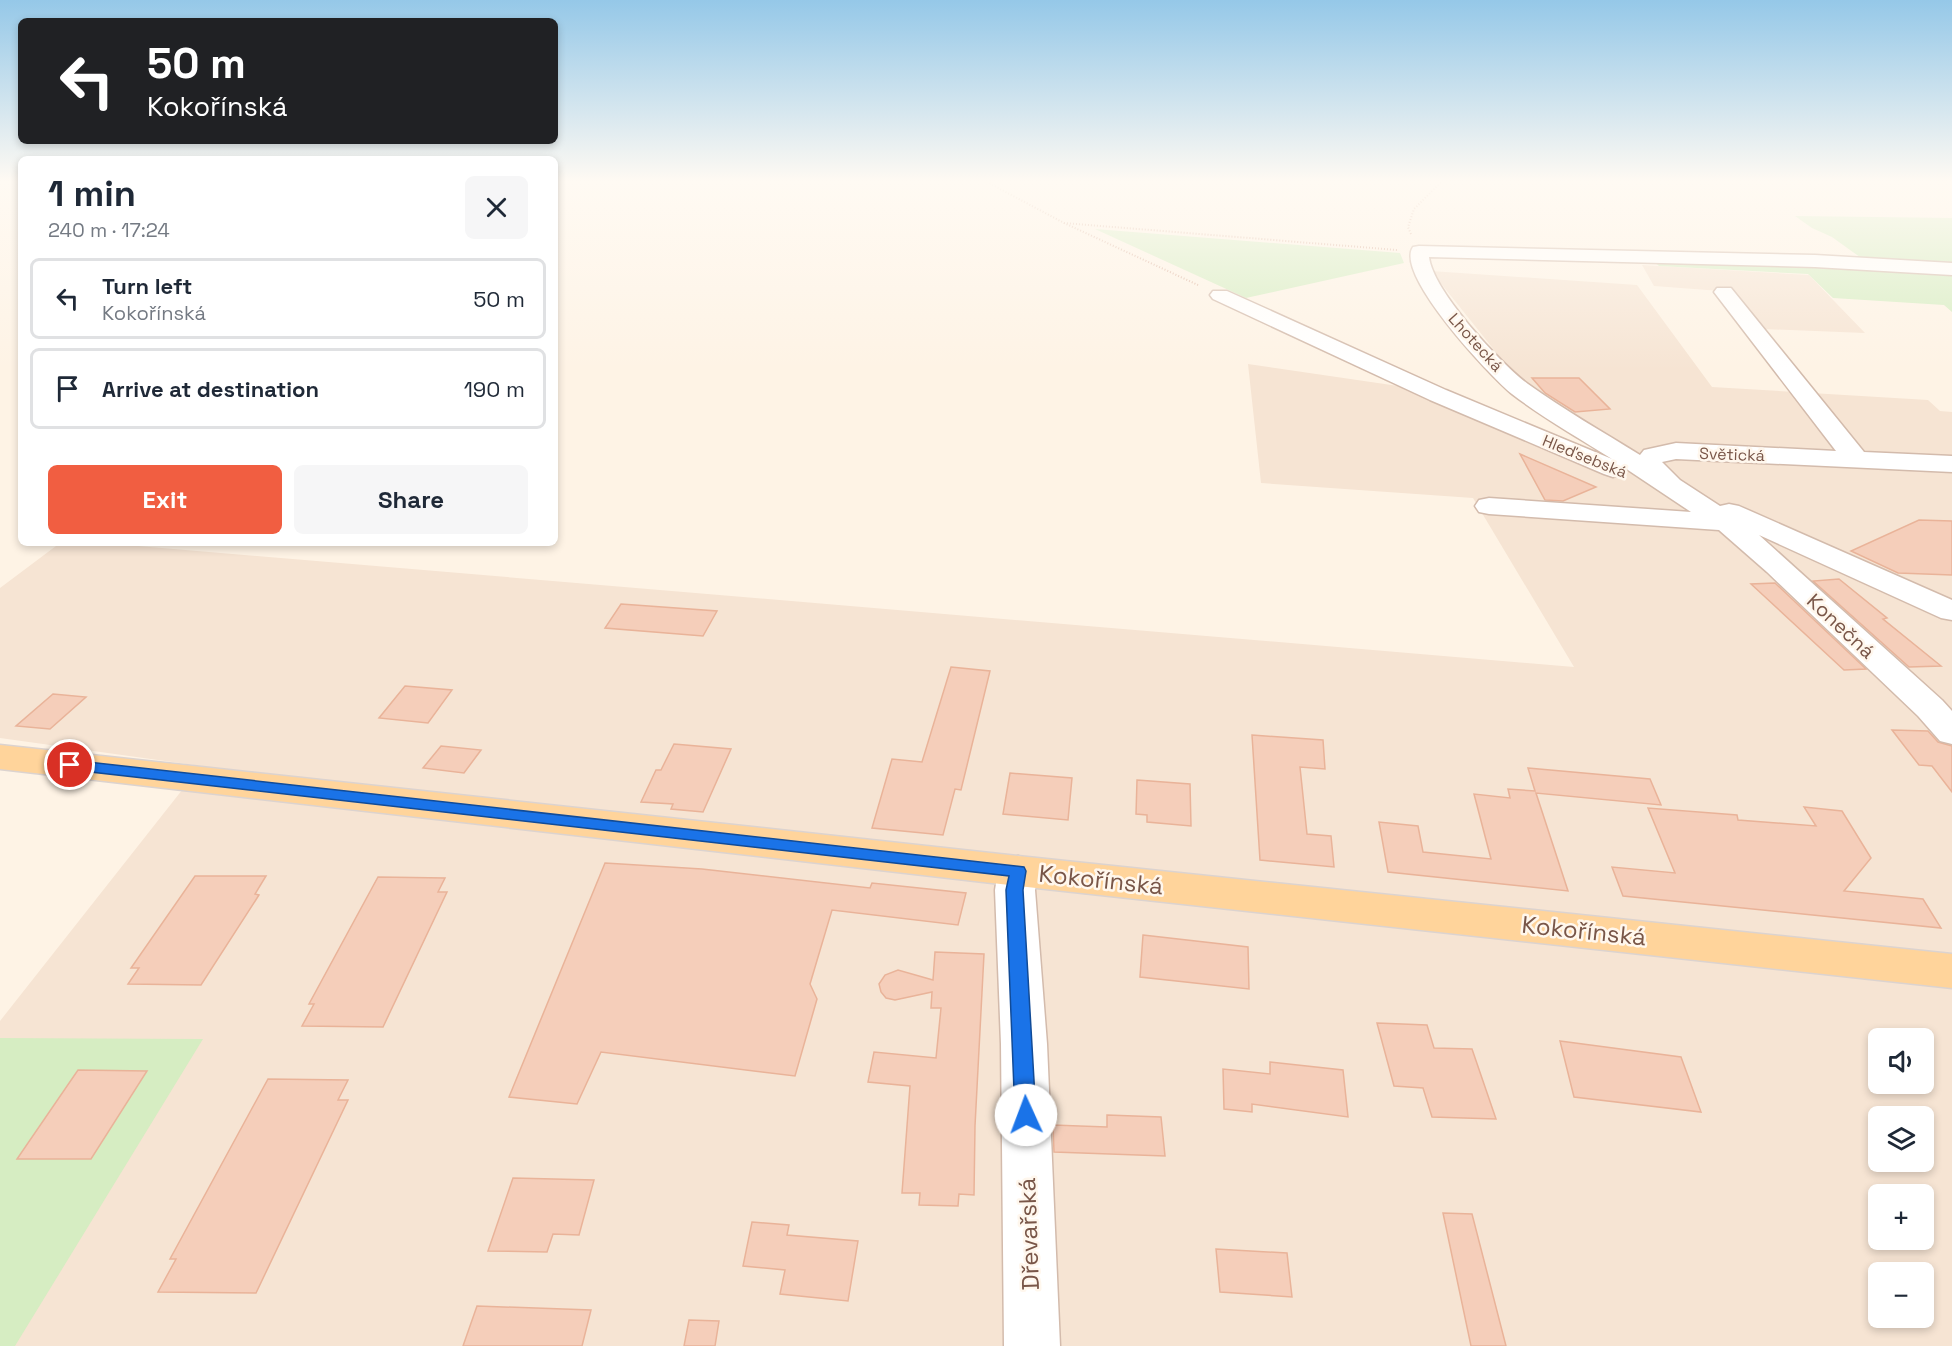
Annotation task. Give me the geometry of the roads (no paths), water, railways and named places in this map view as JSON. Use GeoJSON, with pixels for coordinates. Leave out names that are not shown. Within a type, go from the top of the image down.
{"type":"FeatureCollection","features":[{"type":"Feature","properties":{"kind":"main road","name":"Kokořínská"},"geometry":{"type":"LineString","coordinates":[[0,757],[1018,871],[1952,971]]}},
{"type":"Feature","properties":{"kind":"street","name":"Lhotecká"},"geometry":{"type":"LineString","coordinates":[[1673,487],[1519,388],[1455,322],[1421,269],[1419,251],[1815,261],[1952,269]]}},
{"type":"Feature","properties":{"kind":"street"},"geometry":{"type":"LineString","coordinates":[[1724,292],[1855,458]]}},
{"type":"Feature","properties":{"kind":"street","name":"Hleďsebská"},"geometry":{"type":"LineString","coordinates":[[1220,295],[1471,409],[1614,469],[1673,487],[1944,602]]}},
{"type":"Feature","properties":{"kind":"street","name":"Světická"},"geometry":{"type":"LineString","coordinates":[[1673,487],[1649,463],[1653,455],[1677,451],[1952,464]]}},
{"type":"Feature","properties":{"kind":"street","name":"Konečná"},"geometry":{"type":"LineString","coordinates":[[1673,487],[1726,522],[1930,708],[1952,734]]}},
{"type":"Feature","properties":{"kind":"street"},"geometry":{"type":"LineString","coordinates":[[1489,506],[1726,522]]}},
{"type":"Feature","properties":{"kind":"street","name":"Dřevařská"},"geometry":{"type":"LineString","coordinates":[[1018,871],[1015,890],[1024,1044],[1032,1346]]}}]}
